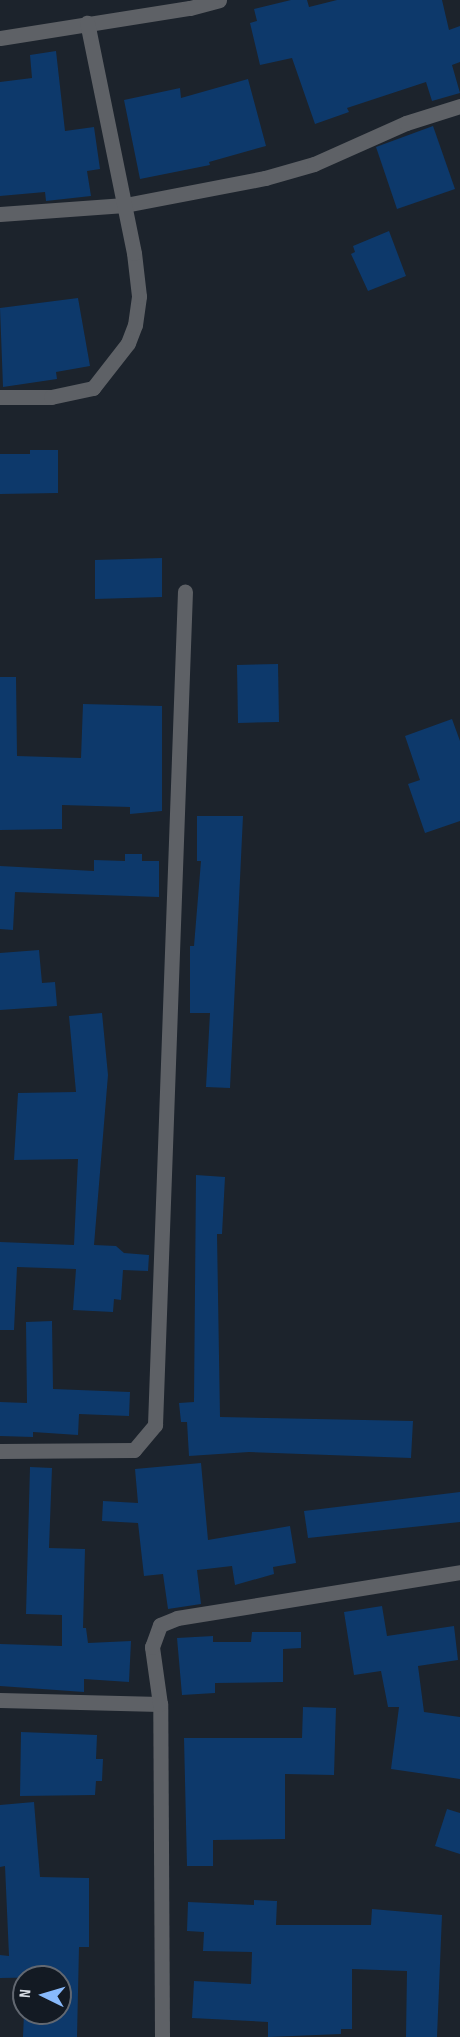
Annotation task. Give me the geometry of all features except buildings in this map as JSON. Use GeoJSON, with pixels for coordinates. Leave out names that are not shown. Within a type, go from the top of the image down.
{"type":"FeatureCollection","features":[{"type":"Feature","properties":{"kind":"street"},"geometry":{"type":"LineString","coordinates":[[0,38],[190,8],[219,0]]}},
{"type":"Feature","properties":{"kind":"street"},"geometry":{"type":"LineString","coordinates":[[0,397],[51,397],[93,388],[128,344],[138,296],[125,205],[87,23]]}},
{"type":"Feature","properties":{"kind":"street"},"geometry":{"type":"LineString","coordinates":[[0,214],[125,205],[265,178],[314,164],[406,123],[460,106]]}},
{"type":"Feature","properties":{"kind":"street"},"geometry":{"type":"LineString","coordinates":[[0,1451],[134,1450],[155,1425],[185,592]]}},
{"type":"Feature","properties":{"kind":"street"},"geometry":{"type":"LineString","coordinates":[[162,2037],[160,1704],[152,1647],[160,1625],[177,1618],[460,1572]]}},
{"type":"Feature","properties":{"kind":"street"},"geometry":{"type":"LineString","coordinates":[[0,1700],[160,1704]]}}]}
